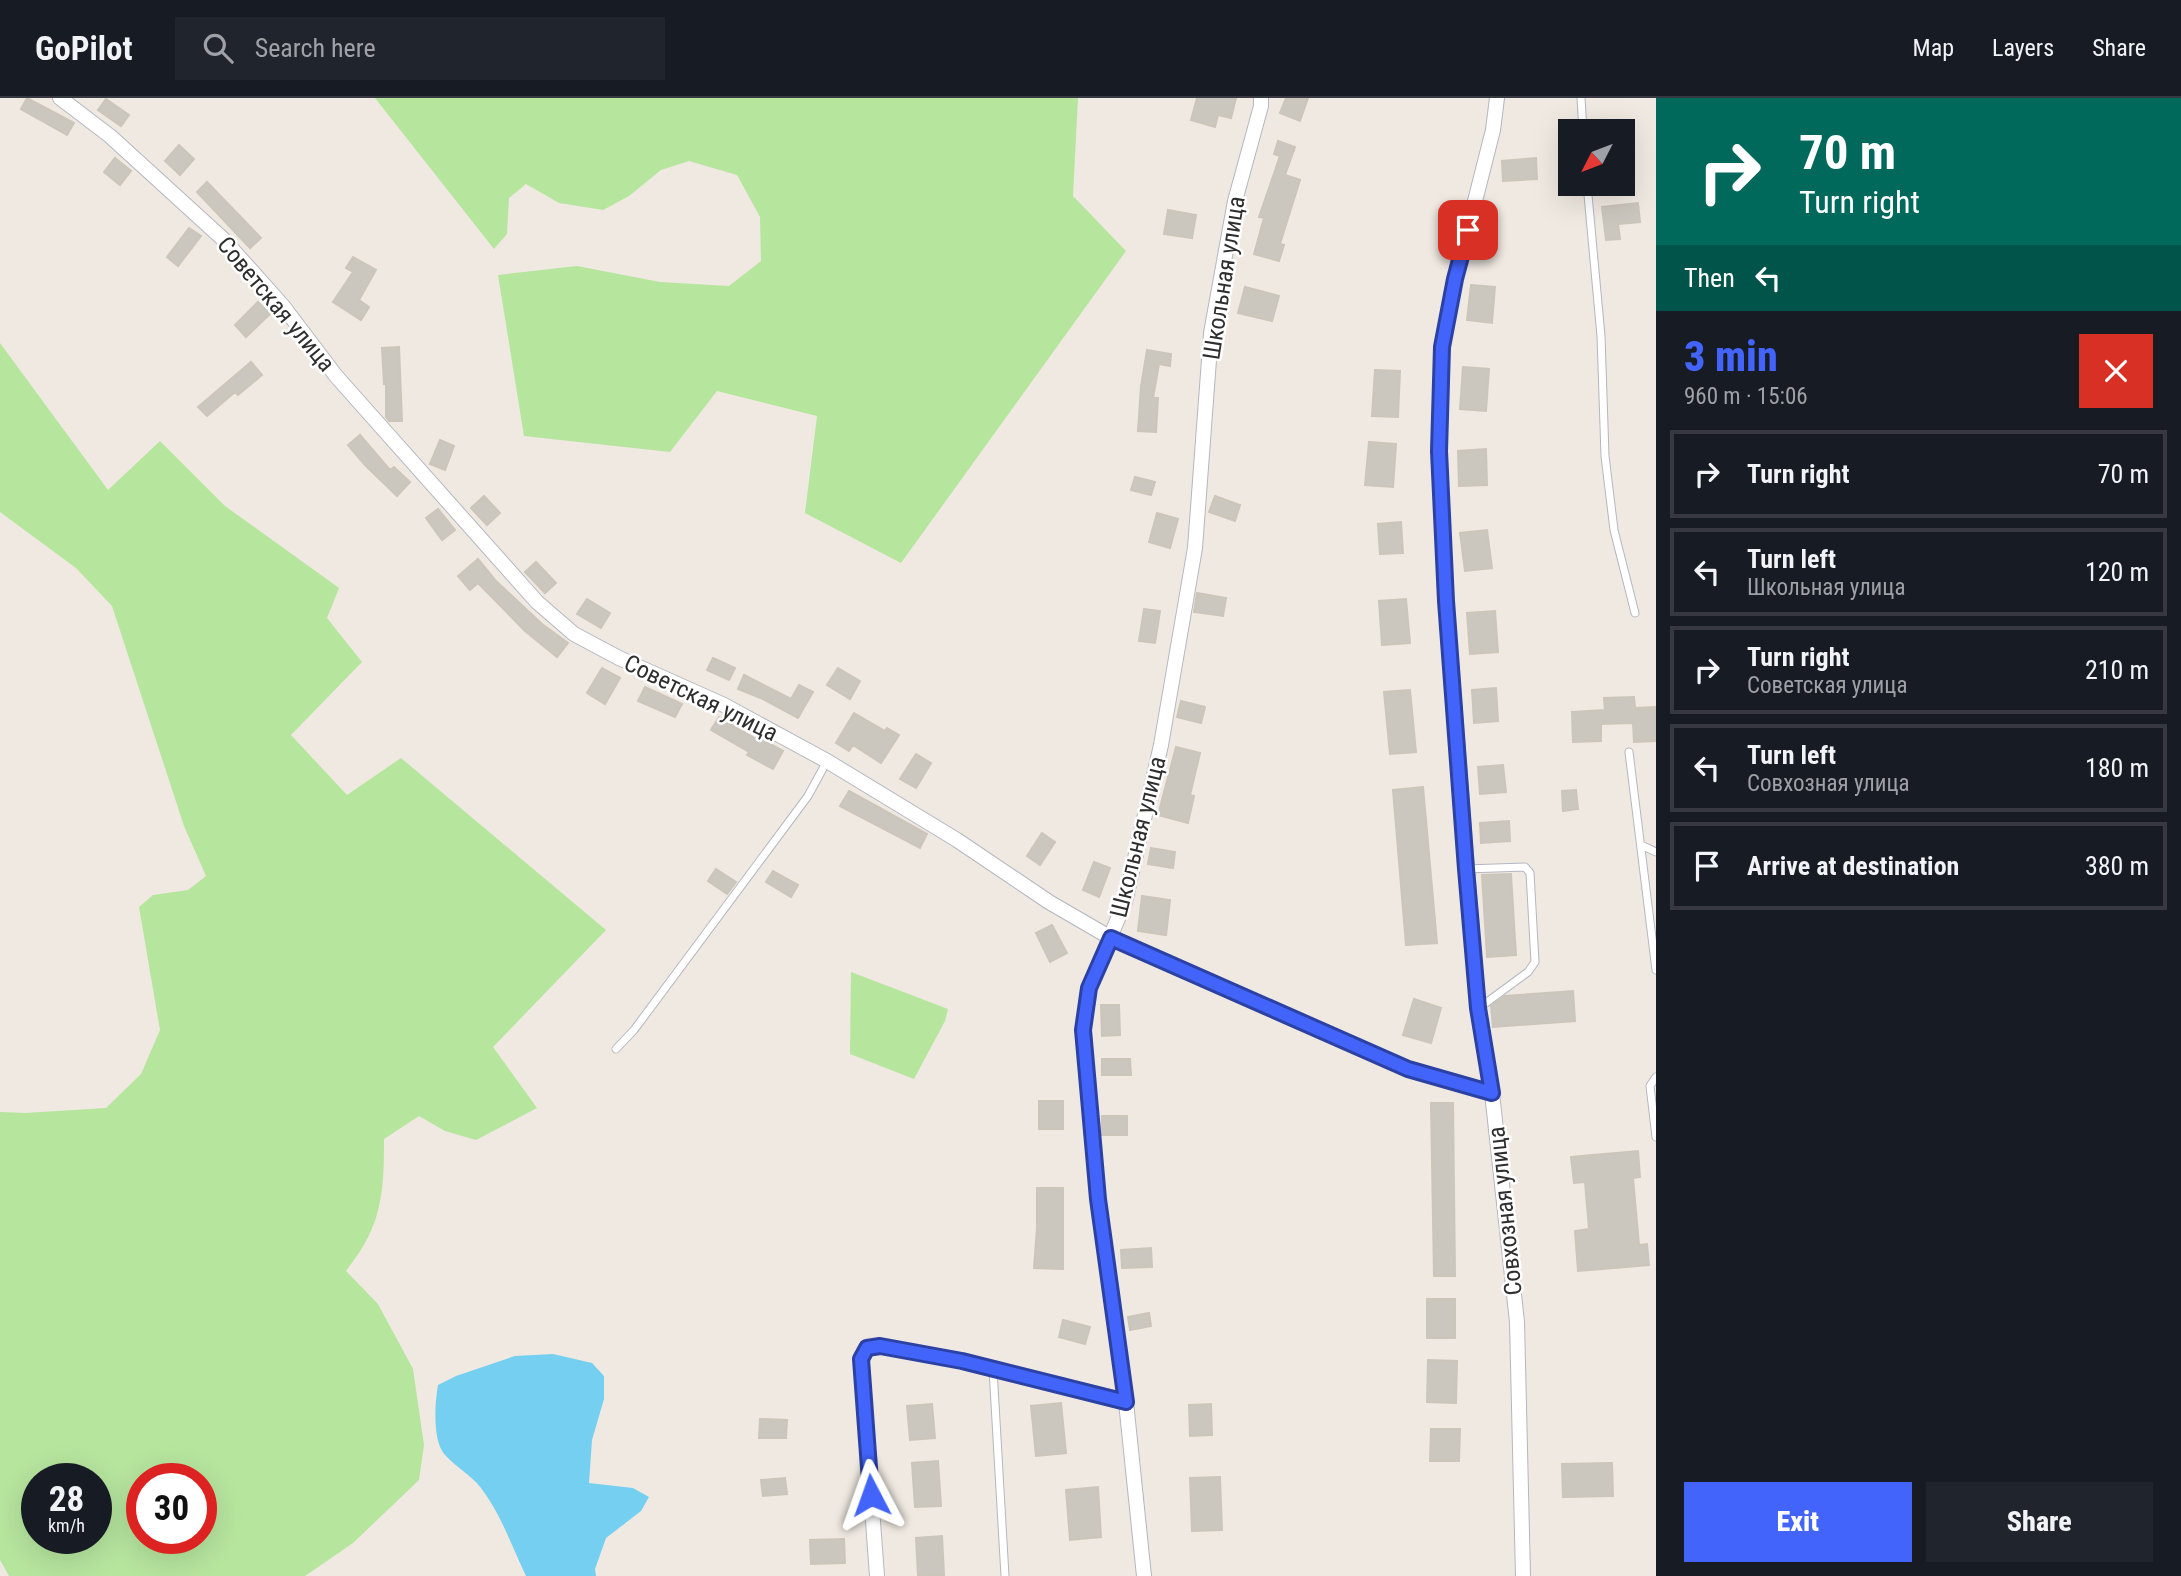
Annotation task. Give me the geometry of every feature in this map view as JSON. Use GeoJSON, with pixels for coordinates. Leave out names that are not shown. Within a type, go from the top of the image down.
{"type":"FeatureCollection","features":[{"type":"Feature","properties":{"kind":"street","name":"Советская улица"},"geometry":{"type":"LineString","coordinates":[[60,98],[110,136],[223,239],[283,306],[345,386],[537,602],[574,634],[619,658],[724,705],[827,761],[1111,938],[1408,1069],[1492,1093]]}},
{"type":"Feature","properties":{"kind":"street","name":"Школьная улица"},"geometry":{"type":"LineString","coordinates":[[1144,1576],[1126,1402],[1098,1199],[1083,1030],[1089,988],[1125,902],[1163,732],[1195,548],[1211,333],[1235,201],[1261,98]]}},
{"type":"Feature","properties":{"kind":"street","name":"Совхозная улица"},"geometry":{"type":"LineString","coordinates":[[1497,98],[1493,130],[1455,279],[1442,347],[1439,451],[1446,601],[1478,1008],[1492,1093],[1517,1322],[1523,1576]]}},
{"type":"Feature","properties":{"kind":"street"},"geometry":{"type":"LineString","coordinates":[[877,1576],[861,1359],[867,1348],[880,1346],[962,1361],[1126,1402]]}},
{"type":"Feature","properties":{"kind":"lane"},"geometry":{"type":"LineString","coordinates":[[1581,98],[1582,119]]}},
{"type":"Feature","properties":{"kind":"lane"},"geometry":{"type":"LineString","coordinates":[[1588,196],[1601,336],[1605,456],[1614,530],[1634,614]]}},
{"type":"Feature","properties":{"kind":"lane"},"geometry":{"type":"LineString","coordinates":[[1629,752],[1656,970]]}},
{"type":"Feature","properties":{"kind":"lane"},"geometry":{"type":"LineString","coordinates":[[616,1049],[634,1030],[792,818],[808,796],[827,761]]}},
{"type":"Feature","properties":{"kind":"lane"},"geometry":{"type":"LineString","coordinates":[[1641,845],[1656,852]]}},
{"type":"Feature","properties":{"kind":"lane"},"geometry":{"type":"LineString","coordinates":[[1466,869],[1525,867],[1530,873],[1535,962],[1528,972],[1478,1008]]}},
{"type":"Feature","properties":{"kind":"lane"},"geometry":{"type":"LineString","coordinates":[[1656,1077],[1650,1086],[1656,1137]]}},
{"type":"Feature","properties":{"kind":"lane"},"geometry":{"type":"LineString","coordinates":[[993,1369],[1005,1576]]}},
{"type":"Feature","properties":{"kind":"green space"},"geometry":{"type":"Polygon","coordinates":[[[375,98],[1078,98],[1073,196],[1126,251],[901,563],[805,513],[817,416],[717,391],[670,452],[524,436],[498,275],[577,266],[660,282],[729,286],[761,261],[760,217],[737,175],[689,161],[661,170],[629,196],[603,210],[559,203],[526,184],[509,198],[507,234],[494,249],[375,98]]]}},
{"type":"Feature","properties":{"kind":"green space"},"geometry":{"type":"Polygon","coordinates":[[[0,343],[108,490],[160,441],[225,506],[339,588],[327,618],[362,662],[291,735],[347,795],[401,758],[606,930],[493,1047],[537,1108],[476,1140],[445,1131],[419,1116],[384,1139],[383,1179],[376,1218],[365,1243],[346,1271],[378,1304],[413,1369],[424,1445],[419,1480],[353,1543],[305,1576],[9,1576],[0,1560],[0,1112],[106,1108],[141,1074],[160,1030],[139,907],[153,895],[188,890],[206,876],[184,826],[112,606],[76,568],[0,512],[0,343]]]}},
{"type":"Feature","properties":{"kind":"green space"},"geometry":{"type":"Polygon","coordinates":[[[851,972],[948,1009],[945,1021],[914,1079],[850,1054],[851,972]]]}},
{"type":"Feature","properties":{"kind":"water"},"geometry":{"type":"Polygon","coordinates":[[[553,1354],[592,1363],[604,1376],[604,1399],[592,1440],[589,1483],[633,1488],[649,1497],[641,1511],[606,1538],[595,1569],[596,1576],[526,1576],[488,1498],[477,1483],[445,1455],[436,1431],[438,1385],[515,1356],[553,1354]]]}},
{"type":"Feature","properties":{"kind":"building"},"geometry":{"type":"Polygon","coordinates":[[[27,98],[74,123],[67,135],[21,109],[27,98]]]}},
{"type":"Feature","properties":{"kind":"building"},"geometry":{"type":"Polygon","coordinates":[[[1197,98],[1236,98],[1231,118],[1218,115],[1215,127],[1191,120],[1197,98]]]}},
{"type":"Feature","properties":{"kind":"building"},"geometry":{"type":"Polygon","coordinates":[[[1286,98],[1308,98],[1300,121],[1280,113],[1286,98]]]}},
{"type":"Feature","properties":{"kind":"building"},"geometry":{"type":"Polygon","coordinates":[[[106,99],[129,115],[121,126],[98,110],[106,99]]]}},
{"type":"Feature","properties":{"kind":"building"},"geometry":{"type":"Polygon","coordinates":[[[1278,141],[1295,147],[1285,175],[1300,180],[1280,244],[1284,245],[1279,261],[1254,254],[1264,218],[1259,217],[1280,156],[1274,154],[1278,141]]]}},
{"type":"Feature","properties":{"kind":"building"},"geometry":{"type":"Polygon","coordinates":[[[179,145],[194,159],[180,175],[165,161],[179,145]]]}},
{"type":"Feature","properties":{"kind":"building"},"geometry":{"type":"Polygon","coordinates":[[[115,158],[131,171],[120,185],[104,172],[115,158]]]}},
{"type":"Feature","properties":{"kind":"building"},"geometry":{"type":"Polygon","coordinates":[[[1536,158],[1537,179],[1503,181],[1502,161],[1536,158]]]}},
{"type":"Feature","properties":{"kind":"building"},"geometry":{"type":"Polygon","coordinates":[[[207,182],[261,238],[250,248],[197,192],[207,182]]]}},
{"type":"Feature","properties":{"kind":"building"},"geometry":{"type":"Polygon","coordinates":[[[1638,203],[1640,222],[1618,224],[1620,239],[1606,240],[1602,207],[1638,203]]]}},
{"type":"Feature","properties":{"kind":"building"},"geometry":{"type":"Polygon","coordinates":[[[1168,210],[1196,215],[1192,238],[1164,234],[1168,210]]]}},
{"type":"Feature","properties":{"kind":"building"},"geometry":{"type":"Polygon","coordinates":[[[189,228],[201,236],[178,266],[167,257],[189,228]]]}},
{"type":"Feature","properties":{"kind":"building"},"geometry":{"type":"Polygon","coordinates":[[[353,257],[376,270],[359,300],[369,307],[361,320],[333,302],[353,272],[346,268],[353,257]]]}},
{"type":"Feature","properties":{"kind":"building"},"geometry":{"type":"Polygon","coordinates":[[[1471,285],[1495,287],[1492,323],[1467,320],[1471,285]]]}},
{"type":"Feature","properties":{"kind":"building"},"geometry":{"type":"Polygon","coordinates":[[[1245,287],[1279,296],[1272,321],[1238,313],[1245,287]]]}},
{"type":"Feature","properties":{"kind":"building"},"geometry":{"type":"Polygon","coordinates":[[[258,302],[270,314],[246,337],[235,325],[258,302]]]}},
{"type":"Feature","properties":{"kind":"building"},"geometry":{"type":"Polygon","coordinates":[[[399,347],[402,421],[389,421],[386,417],[382,348],[399,347]]]}},
{"type":"Feature","properties":{"kind":"building"},"geometry":{"type":"Polygon","coordinates":[[[1147,350],[1171,354],[1170,366],[1159,364],[1153,398],[1158,398],[1156,432],[1138,431],[1147,350]]]}},
{"type":"Feature","properties":{"kind":"building"},"geometry":{"type":"Polygon","coordinates":[[[251,362],[262,375],[238,395],[235,392],[207,416],[198,407],[251,362]]]}},
{"type":"Feature","properties":{"kind":"building"},"geometry":{"type":"Polygon","coordinates":[[[1463,367],[1489,369],[1486,411],[1460,409],[1463,367]]]}},
{"type":"Feature","properties":{"kind":"building"},"geometry":{"type":"Polygon","coordinates":[[[1375,370],[1400,371],[1398,417],[1372,416],[1375,370]]]}},
{"type":"Feature","properties":{"kind":"building"},"geometry":{"type":"Polygon","coordinates":[[[360,435],[390,470],[394,467],[410,482],[397,496],[348,445],[360,435]]]}},
{"type":"Feature","properties":{"kind":"building"},"geometry":{"type":"Polygon","coordinates":[[[440,440],[454,446],[445,470],[430,464],[440,440]]]}},
{"type":"Feature","properties":{"kind":"building"},"geometry":{"type":"Polygon","coordinates":[[[1369,442],[1396,444],[1393,487],[1365,485],[1369,442]]]}},
{"type":"Feature","properties":{"kind":"building"},"geometry":{"type":"Polygon","coordinates":[[[1486,449],[1487,485],[1459,486],[1458,451],[1486,449]]]}},
{"type":"Feature","properties":{"kind":"building"},"geometry":{"type":"Polygon","coordinates":[[[1135,477],[1155,482],[1151,495],[1131,490],[1135,477]]]}},
{"type":"Feature","properties":{"kind":"building"},"geometry":{"type":"Polygon","coordinates":[[[484,496],[500,513],[487,525],[471,508],[484,496]]]}},
{"type":"Feature","properties":{"kind":"building"},"geometry":{"type":"Polygon","coordinates":[[[1215,496],[1240,505],[1235,521],[1209,512],[1215,496]]]}},
{"type":"Feature","properties":{"kind":"building"},"geometry":{"type":"Polygon","coordinates":[[[438,509],[455,530],[442,540],[426,518],[438,509]]]}},
{"type":"Feature","properties":{"kind":"building"},"geometry":{"type":"Polygon","coordinates":[[[1157,513],[1178,519],[1170,548],[1149,542],[1157,513]]]}},
{"type":"Feature","properties":{"kind":"building"},"geometry":{"type":"Polygon","coordinates":[[[1401,522],[1403,553],[1380,554],[1378,524],[1401,522]]]}},
{"type":"Feature","properties":{"kind":"building"},"geometry":{"type":"Polygon","coordinates":[[[1487,530],[1492,568],[1465,571],[1460,533],[1487,530]]]}},
{"type":"Feature","properties":{"kind":"building"},"geometry":{"type":"Polygon","coordinates":[[[478,559],[495,580],[542,624],[568,643],[557,657],[525,631],[478,583],[470,590],[458,576],[478,559]]]}},
{"type":"Feature","properties":{"kind":"building"},"geometry":{"type":"Polygon","coordinates":[[[536,562],[556,583],[545,593],[525,572],[536,562]]]}},
{"type":"Feature","properties":{"kind":"building"},"geometry":{"type":"Polygon","coordinates":[[[1197,593],[1226,598],[1223,616],[1194,612],[1197,593]]]}},
{"type":"Feature","properties":{"kind":"building"},"geometry":{"type":"Polygon","coordinates":[[[587,599],[610,613],[601,628],[577,614],[587,599]]]}},
{"type":"Feature","properties":{"kind":"building"},"geometry":{"type":"Polygon","coordinates":[[[1406,599],[1410,643],[1382,645],[1379,601],[1406,599]]]}},
{"type":"Feature","properties":{"kind":"building"},"geometry":{"type":"Polygon","coordinates":[[[1144,609],[1160,611],[1155,643],[1139,641],[1144,609]]]}},
{"type":"Feature","properties":{"kind":"building"},"geometry":{"type":"Polygon","coordinates":[[[1495,611],[1498,652],[1470,654],[1467,613],[1495,611]]]}},
{"type":"Feature","properties":{"kind":"building"},"geometry":{"type":"Polygon","coordinates":[[[713,658],[735,668],[729,680],[707,670],[713,658]]]}},
{"type":"Feature","properties":{"kind":"building"},"geometry":{"type":"Polygon","coordinates":[[[602,668],[620,678],[605,704],[587,693],[602,668]]]}},
{"type":"Feature","properties":{"kind":"building"},"geometry":{"type":"Polygon","coordinates":[[[838,668],[860,681],[850,699],[827,685],[838,668]]]}},
{"type":"Feature","properties":{"kind":"building"},"geometry":{"type":"Polygon","coordinates":[[[744,675],[791,699],[799,685],[813,692],[798,718],[738,689],[744,675]]]}},
{"type":"Feature","properties":{"kind":"building"},"geometry":{"type":"Polygon","coordinates":[[[645,687],[682,704],[675,717],[638,701],[645,687]]]}},
{"type":"Feature","properties":{"kind":"building"},"geometry":{"type":"Polygon","coordinates":[[[1496,688],[1498,721],[1474,723],[1472,690],[1496,688]]]}},
{"type":"Feature","properties":{"kind":"building"},"geometry":{"type":"Polygon","coordinates":[[[1410,690],[1416,752],[1390,754],[1384,692],[1410,690]]]}},
{"type":"Feature","properties":{"kind":"building"},"geometry":{"type":"Polygon","coordinates":[[[1634,697],[1635,708],[1656,707],[1656,741],[1634,742],[1633,723],[1601,724],[1601,741],[1573,742],[1572,712],[1605,710],[1604,698],[1634,697]]]}},
{"type":"Feature","properties":{"kind":"building"},"geometry":{"type":"Polygon","coordinates":[[[1181,701],[1205,707],[1201,723],[1177,717],[1181,701]]]}},
{"type":"Feature","properties":{"kind":"building"},"geometry":{"type":"Polygon","coordinates":[[[854,713],[885,731],[887,728],[899,735],[881,763],[853,745],[849,751],[836,743],[854,713]]]}},
{"type":"Feature","properties":{"kind":"building"},"geometry":{"type":"Polygon","coordinates":[[[719,717],[783,751],[773,769],[711,730],[719,717]]]}},
{"type":"Feature","properties":{"kind":"building"},"geometry":{"type":"Polygon","coordinates":[[[1176,747],[1200,753],[1190,795],[1194,796],[1188,823],[1158,815],[1176,747]]]}},
{"type":"Feature","properties":{"kind":"building"},"geometry":{"type":"Polygon","coordinates":[[[916,754],[931,763],[916,788],[900,779],[916,754]]]}},
{"type":"Feature","properties":{"kind":"building"},"geometry":{"type":"Polygon","coordinates":[[[1503,765],[1506,792],[1480,794],[1478,767],[1503,765]]]}},
{"type":"Feature","properties":{"kind":"building"},"geometry":{"type":"Polygon","coordinates":[[[1423,787],[1437,943],[1406,945],[1393,790],[1423,787]]]}},
{"type":"Feature","properties":{"kind":"building"},"geometry":{"type":"Polygon","coordinates":[[[1576,790],[1578,809],[1563,811],[1562,791],[1576,790]]]}},
{"type":"Feature","properties":{"kind":"building"},"geometry":{"type":"Polygon","coordinates":[[[849,791],[927,834],[920,848],[840,806],[849,791]]]}},
{"type":"Feature","properties":{"kind":"building"},"geometry":{"type":"Polygon","coordinates":[[[1509,821],[1510,841],[1481,843],[1480,823],[1509,821]]]}},
{"type":"Feature","properties":{"kind":"building"},"geometry":{"type":"Polygon","coordinates":[[[1042,833],[1055,842],[1040,865],[1027,856],[1042,833]]]}},
{"type":"Feature","properties":{"kind":"building"},"geometry":{"type":"Polygon","coordinates":[[[1151,848],[1175,852],[1173,868],[1148,864],[1151,848]]]}},
{"type":"Feature","properties":{"kind":"building"},"geometry":{"type":"Polygon","coordinates":[[[1094,862],[1110,868],[1099,897],[1083,890],[1094,862]]]}},
{"type":"Feature","properties":{"kind":"building"},"geometry":{"type":"Polygon","coordinates":[[[716,869],[736,882],[727,894],[708,881],[716,869]]]}},
{"type":"Feature","properties":{"kind":"building"},"geometry":{"type":"Polygon","coordinates":[[[773,871],[798,885],[791,897],[766,882],[773,871]]]}},
{"type":"Feature","properties":{"kind":"building"},"geometry":{"type":"Polygon","coordinates":[[[1511,874],[1516,955],[1487,957],[1482,875],[1511,874]]]}},
{"type":"Feature","properties":{"kind":"building"},"geometry":{"type":"Polygon","coordinates":[[[1142,896],[1170,900],[1166,935],[1138,931],[1142,896]]]}},
{"type":"Feature","properties":{"kind":"building"},"geometry":{"type":"Polygon","coordinates":[[[1052,925],[1067,953],[1050,962],[1036,933],[1052,925]]]}},
{"type":"Feature","properties":{"kind":"building"},"geometry":{"type":"Polygon","coordinates":[[[1573,991],[1575,1021],[1493,1027],[1491,1006],[1505,996],[1573,991]]]}},
{"type":"Feature","properties":{"kind":"building"},"geometry":{"type":"Polygon","coordinates":[[[1414,999],[1441,1008],[1431,1043],[1403,1035],[1414,999]]]}},
{"type":"Feature","properties":{"kind":"building"},"geometry":{"type":"Polygon","coordinates":[[[1101,1005],[1119,1005],[1120,1035],[1102,1036],[1101,1005]]]}},
{"type":"Feature","properties":{"kind":"building"},"geometry":{"type":"Polygon","coordinates":[[[1102,1059],[1130,1059],[1131,1075],[1102,1075],[1102,1059]]]}},
{"type":"Feature","properties":{"kind":"building"},"geometry":{"type":"Polygon","coordinates":[[[1039,1101],[1063,1101],[1063,1129],[1039,1129],[1039,1101]]]}},
{"type":"Feature","properties":{"kind":"building"},"geometry":{"type":"Polygon","coordinates":[[[1431,1103],[1453,1103],[1455,1276],[1434,1276],[1431,1103]]]}},
{"type":"Feature","properties":{"kind":"building"},"geometry":{"type":"Polygon","coordinates":[[[1102,1116],[1127,1116],[1127,1135],[1102,1135],[1102,1116]]]}},
{"type":"Feature","properties":{"kind":"building"},"geometry":{"type":"Polygon","coordinates":[[[1638,1151],[1640,1177],[1633,1178],[1639,1245],[1647,1244],[1649,1265],[1578,1271],[1575,1231],[1589,1229],[1585,1182],[1574,1183],[1571,1157],[1638,1151]]]}},
{"type":"Feature","properties":{"kind":"building"},"geometry":{"type":"Polygon","coordinates":[[[1037,1188],[1063,1188],[1063,1269],[1034,1268],[1037,1188]]]}},
{"type":"Feature","properties":{"kind":"building"},"geometry":{"type":"Polygon","coordinates":[[[1151,1248],[1152,1267],[1122,1268],[1121,1250],[1151,1248]]]}},
{"type":"Feature","properties":{"kind":"building"},"geometry":{"type":"Polygon","coordinates":[[[1427,1299],[1455,1299],[1455,1338],[1427,1338],[1427,1299]]]}},
{"type":"Feature","properties":{"kind":"building"},"geometry":{"type":"Polygon","coordinates":[[[1149,1313],[1151,1326],[1130,1330],[1128,1317],[1149,1313]]]}},
{"type":"Feature","properties":{"kind":"building"},"geometry":{"type":"Polygon","coordinates":[[[1063,1320],[1090,1327],[1085,1344],[1059,1337],[1063,1320]]]}},
{"type":"Feature","properties":{"kind":"building"},"geometry":{"type":"Polygon","coordinates":[[[1428,1360],[1457,1361],[1456,1403],[1427,1402],[1428,1360]]]}},
{"type":"Feature","properties":{"kind":"building"},"geometry":{"type":"Polygon","coordinates":[[[1061,1403],[1066,1453],[1036,1456],[1031,1406],[1061,1403]]]}},
{"type":"Feature","properties":{"kind":"building"},"geometry":{"type":"Polygon","coordinates":[[[932,1404],[935,1438],[910,1440],[907,1406],[932,1404]]]}},
{"type":"Feature","properties":{"kind":"building"},"geometry":{"type":"Polygon","coordinates":[[[1211,1404],[1212,1435],[1190,1436],[1189,1405],[1211,1404]]]}},
{"type":"Feature","properties":{"kind":"building"},"geometry":{"type":"Polygon","coordinates":[[[760,1419],[787,1420],[786,1438],[759,1438],[760,1419]]]}},
{"type":"Feature","properties":{"kind":"building"},"geometry":{"type":"Polygon","coordinates":[[[1431,1429],[1460,1429],[1459,1461],[1430,1461],[1431,1429]]]}},
{"type":"Feature","properties":{"kind":"building"},"geometry":{"type":"Polygon","coordinates":[[[938,1461],[941,1506],[915,1507],[912,1463],[938,1461]]]}},
{"type":"Feature","properties":{"kind":"building"},"geometry":{"type":"Polygon","coordinates":[[[1612,1463],[1613,1496],[1563,1497],[1562,1464],[1612,1463]]]}},
{"type":"Feature","properties":{"kind":"building"},"geometry":{"type":"Polygon","coordinates":[[[1220,1477],[1222,1530],[1192,1531],[1190,1478],[1220,1477]]]}},
{"type":"Feature","properties":{"kind":"building"},"geometry":{"type":"Polygon","coordinates":[[[785,1478],[787,1494],[763,1496],[761,1480],[785,1478]]]}},
{"type":"Feature","properties":{"kind":"building"},"geometry":{"type":"Polygon","coordinates":[[[1098,1487],[1101,1537],[1070,1540],[1066,1490],[1098,1487]]]}},
{"type":"Feature","properties":{"kind":"building"},"geometry":{"type":"Polygon","coordinates":[[[942,1536],[944,1575],[918,1576],[916,1538],[942,1536]]]}},
{"type":"Feature","properties":{"kind":"building"},"geometry":{"type":"Polygon","coordinates":[[[844,1539],[845,1563],[811,1564],[810,1540],[844,1539]]]}},
{"type":"Feature","properties":{"kind":"route"},"geometry":{"type":"LineString","coordinates":[[871,1495],[861,1359],[867,1348],[880,1346],[962,1361],[1126,1402],[1098,1199],[1083,1030],[1089,988],[1111,938],[1408,1069],[1492,1093],[1478,1008],[1466,869],[1446,601],[1439,451],[1442,347],[1468,230]]}}]}
